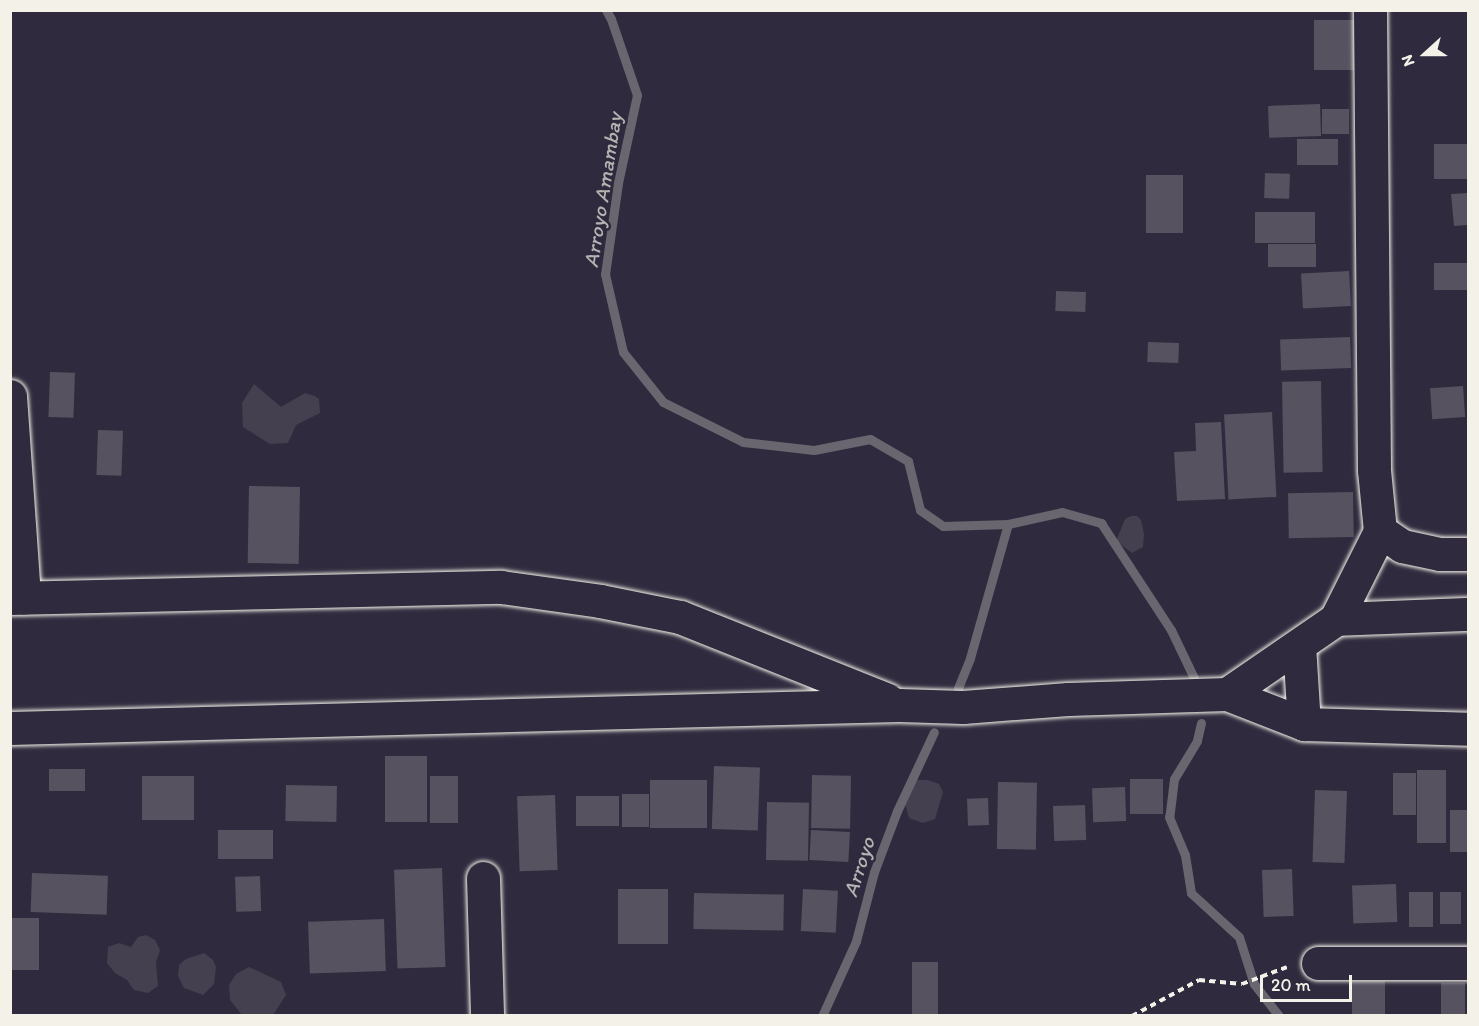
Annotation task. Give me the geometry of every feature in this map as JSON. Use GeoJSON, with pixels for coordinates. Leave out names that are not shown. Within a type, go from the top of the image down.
{"type":"FeatureCollection","features":[{"type":"Feature","properties":{"kind":"street"},"geometry":{"type":"LineString","coordinates":[[1227,694],[1336,619],[1380,531],[1374,470],[1370,10]]}},
{"type":"Feature","properties":{"kind":"street"},"geometry":{"type":"LineString","coordinates":[[10,396],[17,598],[501,587],[600,601],[680,617],[898,705]]}},
{"type":"Feature","properties":{"kind":"street"},"geometry":{"type":"LineString","coordinates":[[1380,531],[1402,546],[1440,554],[1468,554]]}},
{"type":"Feature","properties":{"kind":"street"},"geometry":{"type":"LineString","coordinates":[[1336,619],[1468,614]]}},
{"type":"Feature","properties":{"kind":"street"},"geometry":{"type":"LineString","coordinates":[[1299,645],[1304,724]]}},
{"type":"Feature","properties":{"kind":"street"},"geometry":{"type":"LineString","coordinates":[[10,728],[898,705],[963,707],[1068,699],[1227,694],[1304,724],[1468,729]]}},
{"type":"Feature","properties":{"kind":"street"},"geometry":{"type":"LineString","coordinates":[[483,878],[487,1016]]}},
{"type":"Feature","properties":{"kind":"street"},"geometry":{"type":"LineString","coordinates":[[1318,963],[1468,963]]}},
{"type":"Feature","properties":{"kind":"path"},"geometry":{"type":"LineString","coordinates":[[1132,1016],[1199,980],[1242,984],[1264,975]]}},
{"type":"Feature","properties":{"kind":"shaded area"},"geometry":{"type":"Polygon","coordinates":[[[254,384],[281,407],[305,393],[315,396],[319,399],[320,413],[296,425],[288,443],[270,444],[243,427],[242,403],[254,384]]]}},
{"type":"Feature","properties":{"kind":"shaded area"},"geometry":{"type":"Polygon","coordinates":[[[1137,516],[1141,520],[1144,534],[1143,547],[1132,553],[1116,541],[1125,519],[1137,516]]]}},
{"type":"Feature","properties":{"kind":"shaded area"},"geometry":{"type":"Polygon","coordinates":[[[917,780],[928,780],[939,784],[943,792],[935,819],[923,823],[909,818],[904,800],[908,787],[917,780]]]}},
{"type":"Feature","properties":{"kind":"shaded area"},"geometry":{"type":"Polygon","coordinates":[[[146,935],[155,940],[160,950],[156,962],[158,986],[148,993],[134,990],[127,980],[115,973],[107,963],[108,947],[119,943],[131,947],[138,937],[146,935]]]}},
{"type":"Feature","properties":{"kind":"shaded area"},"geometry":{"type":"Polygon","coordinates":[[[204,953],[213,960],[216,967],[214,984],[203,995],[184,988],[178,976],[179,965],[186,959],[204,953]]]}},
{"type":"Feature","properties":{"kind":"shaded area"},"geometry":{"type":"Polygon","coordinates":[[[249,967],[281,982],[286,995],[273,1015],[242,1015],[230,1000],[229,985],[236,974],[249,967]]]}},
{"type":"Feature","properties":{"kind":"building"},"geometry":{"type":"Polygon","coordinates":[[[1314,20],[1354,20],[1354,70],[1314,70],[1314,20]]]}},
{"type":"Feature","properties":{"kind":"building"},"geometry":{"type":"Polygon","coordinates":[[[1320,104],[1321,136],[1269,138],[1268,106],[1320,104]]]}},
{"type":"Feature","properties":{"kind":"building"},"geometry":{"type":"Polygon","coordinates":[[[1322,109],[1349,109],[1349,134],[1322,134],[1322,109]]]}},
{"type":"Feature","properties":{"kind":"building"},"geometry":{"type":"Polygon","coordinates":[[[1297,139],[1338,139],[1338,165],[1297,165],[1297,139]]]}},
{"type":"Feature","properties":{"kind":"building"},"geometry":{"type":"Polygon","coordinates":[[[1434,144],[1468,144],[1468,179],[1434,179],[1434,144]]]}},
{"type":"Feature","properties":{"kind":"building"},"geometry":{"type":"Polygon","coordinates":[[[1265,173],[1290,174],[1289,199],[1264,198],[1265,173]]]}},
{"type":"Feature","properties":{"kind":"building"},"geometry":{"type":"Polygon","coordinates":[[[1146,175],[1183,175],[1183,233],[1146,233],[1146,175]]]}},
{"type":"Feature","properties":{"kind":"building"},"geometry":{"type":"Polygon","coordinates":[[[1468,193],[1468,225],[1454,226],[1451,194],[1468,193]]]}},
{"type":"Feature","properties":{"kind":"building"},"geometry":{"type":"Polygon","coordinates":[[[1255,212],[1315,212],[1315,243],[1255,243],[1255,212]]]}},
{"type":"Feature","properties":{"kind":"building"},"geometry":{"type":"Polygon","coordinates":[[[1268,244],[1316,244],[1316,267],[1268,267],[1268,244]]]}},
{"type":"Feature","properties":{"kind":"building"},"geometry":{"type":"Polygon","coordinates":[[[1434,263],[1468,263],[1468,290],[1434,290],[1434,263]]]}},
{"type":"Feature","properties":{"kind":"building"},"geometry":{"type":"Polygon","coordinates":[[[1349,271],[1351,306],[1303,308],[1301,274],[1349,271]]]}},
{"type":"Feature","properties":{"kind":"building"},"geometry":{"type":"Polygon","coordinates":[[[1056,291],[1086,292],[1085,312],[1055,311],[1056,291]]]}},
{"type":"Feature","properties":{"kind":"building"},"geometry":{"type":"Polygon","coordinates":[[[1350,337],[1351,368],[1281,370],[1280,339],[1350,337]]]}},
{"type":"Feature","properties":{"kind":"building"},"geometry":{"type":"Polygon","coordinates":[[[1148,342],[1179,343],[1178,363],[1147,362],[1148,342]]]}},
{"type":"Feature","properties":{"kind":"building"},"geometry":{"type":"Polygon","coordinates":[[[50,372],[75,373],[73,418],[48,417],[50,372]]]}},
{"type":"Feature","properties":{"kind":"building"},"geometry":{"type":"Polygon","coordinates":[[[1321,381],[1323,472],[1284,473],[1282,382],[1321,381]]]}},
{"type":"Feature","properties":{"kind":"building"},"geometry":{"type":"Polygon","coordinates":[[[1463,386],[1465,417],[1432,419],[1430,388],[1463,386]]]}},
{"type":"Feature","properties":{"kind":"building"},"geometry":{"type":"Polygon","coordinates":[[[1272,412],[1276,497],[1229,499],[1224,415],[1272,412]]]}},
{"type":"Feature","properties":{"kind":"building"},"geometry":{"type":"Polygon","coordinates":[[[1221,422],[1225,499],[1177,501],[1174,452],[1196,451],[1195,423],[1221,422]]]}},
{"type":"Feature","properties":{"kind":"building"},"geometry":{"type":"Polygon","coordinates":[[[98,430],[123,431],[121,476],[96,475],[98,430]]]}},
{"type":"Feature","properties":{"kind":"building"},"geometry":{"type":"Polygon","coordinates":[[[249,486],[300,487],[299,564],[248,563],[249,486]]]}},
{"type":"Feature","properties":{"kind":"building"},"geometry":{"type":"Polygon","coordinates":[[[1353,492],[1354,537],[1289,538],[1288,493],[1353,492]]]}},
{"type":"Feature","properties":{"kind":"building"},"geometry":{"type":"Polygon","coordinates":[[[385,756],[427,756],[427,822],[385,822],[385,756]]]}},
{"type":"Feature","properties":{"kind":"building"},"geometry":{"type":"Polygon","coordinates":[[[714,766],[760,768],[758,831],[712,829],[714,766]]]}},
{"type":"Feature","properties":{"kind":"building"},"geometry":{"type":"Polygon","coordinates":[[[49,769],[85,769],[85,791],[49,791],[49,769]]]}},
{"type":"Feature","properties":{"kind":"building"},"geometry":{"type":"Polygon","coordinates":[[[1417,770],[1446,770],[1446,843],[1417,843],[1417,770]]]}},
{"type":"Feature","properties":{"kind":"building"},"geometry":{"type":"Polygon","coordinates":[[[1393,773],[1416,773],[1416,815],[1393,815],[1393,773]]]}},
{"type":"Feature","properties":{"kind":"building"},"geometry":{"type":"Polygon","coordinates":[[[812,775],[851,776],[850,829],[811,828],[812,775]]]}},
{"type":"Feature","properties":{"kind":"building"},"geometry":{"type":"Polygon","coordinates":[[[142,776],[194,776],[194,820],[142,820],[142,776]]]}},
{"type":"Feature","properties":{"kind":"building"},"geometry":{"type":"Polygon","coordinates":[[[430,776],[458,776],[458,823],[430,823],[430,776]]]}},
{"type":"Feature","properties":{"kind":"building"},"geometry":{"type":"Polygon","coordinates":[[[1130,779],[1163,779],[1163,814],[1130,814],[1130,779]]]}},
{"type":"Feature","properties":{"kind":"building"},"geometry":{"type":"Polygon","coordinates":[[[650,780],[707,780],[707,828],[650,828],[650,780]]]}},
{"type":"Feature","properties":{"kind":"building"},"geometry":{"type":"Polygon","coordinates":[[[998,782],[1037,783],[1036,850],[997,849],[998,782]]]}},
{"type":"Feature","properties":{"kind":"building"},"geometry":{"type":"Polygon","coordinates":[[[286,785],[337,786],[336,822],[285,821],[286,785]]]}},
{"type":"Feature","properties":{"kind":"building"},"geometry":{"type":"Polygon","coordinates":[[[1125,787],[1126,821],[1093,822],[1092,788],[1125,787]]]}},
{"type":"Feature","properties":{"kind":"building"},"geometry":{"type":"Polygon","coordinates":[[[1315,790],[1347,791],[1344,863],[1312,862],[1315,790]]]}},
{"type":"Feature","properties":{"kind":"building"},"geometry":{"type":"Polygon","coordinates":[[[622,794],[649,794],[649,827],[622,827],[622,794]]]}},
{"type":"Feature","properties":{"kind":"building"},"geometry":{"type":"Polygon","coordinates":[[[555,795],[558,870],[520,871],[517,796],[555,795]]]}},
{"type":"Feature","properties":{"kind":"building"},"geometry":{"type":"Polygon","coordinates":[[[576,796],[619,796],[619,826],[576,826],[576,796]]]}},
{"type":"Feature","properties":{"kind":"building"},"geometry":{"type":"Polygon","coordinates":[[[988,798],[989,825],[968,826],[967,799],[988,798]]]}},
{"type":"Feature","properties":{"kind":"building"},"geometry":{"type":"Polygon","coordinates":[[[767,802],[809,803],[808,861],[766,860],[767,802]]]}},
{"type":"Feature","properties":{"kind":"building"},"geometry":{"type":"Polygon","coordinates":[[[1085,805],[1086,840],[1054,841],[1053,806],[1085,805]]]}},
{"type":"Feature","properties":{"kind":"building"},"geometry":{"type":"Polygon","coordinates":[[[1450,810],[1468,810],[1468,852],[1450,852],[1450,810]]]}},
{"type":"Feature","properties":{"kind":"building"},"geometry":{"type":"Polygon","coordinates":[[[218,830],[273,830],[273,859],[218,859],[218,830]]]}},
{"type":"Feature","properties":{"kind":"building"},"geometry":{"type":"Polygon","coordinates":[[[811,830],[850,832],[848,862],[809,860],[811,830]]]}},
{"type":"Feature","properties":{"kind":"building"},"geometry":{"type":"Polygon","coordinates":[[[442,868],[445,967],[397,969],[394,870],[442,868]]]}},
{"type":"Feature","properties":{"kind":"building"},"geometry":{"type":"Polygon","coordinates":[[[1292,869],[1294,916],[1264,917],[1262,870],[1292,869]]]}},
{"type":"Feature","properties":{"kind":"building"},"geometry":{"type":"Polygon","coordinates":[[[32,873],[108,876],[107,915],[31,912],[32,873]]]}},
{"type":"Feature","properties":{"kind":"building"},"geometry":{"type":"Polygon","coordinates":[[[260,876],[261,911],[236,912],[235,877],[260,876]]]}},
{"type":"Feature","properties":{"kind":"building"},"geometry":{"type":"Polygon","coordinates":[[[1396,884],[1397,922],[1353,924],[1352,886],[1396,884]]]}},
{"type":"Feature","properties":{"kind":"building"},"geometry":{"type":"Polygon","coordinates":[[[618,889],[668,889],[668,944],[618,944],[618,889]]]}},
{"type":"Feature","properties":{"kind":"building"},"geometry":{"type":"Polygon","coordinates":[[[803,889],[838,891],[836,933],[801,931],[803,889]]]}},
{"type":"Feature","properties":{"kind":"building"},"geometry":{"type":"Polygon","coordinates":[[[1409,892],[1433,892],[1433,927],[1409,927],[1409,892]]]}},
{"type":"Feature","properties":{"kind":"building"},"geometry":{"type":"Polygon","coordinates":[[[1440,892],[1461,892],[1461,924],[1440,924],[1440,892]]]}},
{"type":"Feature","properties":{"kind":"building"},"geometry":{"type":"Polygon","coordinates":[[[694,893],[784,895],[783,931],[693,929],[694,893]]]}},
{"type":"Feature","properties":{"kind":"building"},"geometry":{"type":"Polygon","coordinates":[[[10,918],[39,918],[39,970],[10,970],[10,918]]]}},
{"type":"Feature","properties":{"kind":"building"},"geometry":{"type":"Polygon","coordinates":[[[384,919],[386,971],[310,974],[308,922],[384,919]]]}},
{"type":"Feature","properties":{"kind":"building"},"geometry":{"type":"Polygon","coordinates":[[[912,962],[938,962],[938,1016],[912,1016],[912,962]]]}},
{"type":"Feature","properties":{"kind":"building"},"geometry":{"type":"Polygon","coordinates":[[[1352,981],[1385,981],[1385,1016],[1352,1016],[1352,981]]]}},
{"type":"Feature","properties":{"kind":"building"},"geometry":{"type":"Polygon","coordinates":[[[1441,983],[1465,983],[1465,1016],[1441,1016],[1441,983]]]}},
{"type":"Feature","properties":{"kind":"waterway","name":"Arroyo Amambay"},"geometry":{"type":"LineString","coordinates":[[606,10],[637,95],[618,183],[605,274],[623,352],[663,402],[743,442],[814,450],[870,439],[908,461],[920,510],[943,526],[1008,524],[1062,512],[1101,523],[1171,630],[1194,678]]}},
{"type":"Feature","properties":{"kind":"waterway","name":"Arroyo"},"geometry":{"type":"LineString","coordinates":[[958,688],[970,658],[1008,524]]}},
{"type":"Feature","properties":{"kind":"waterway","name":"Arroyo Amambay"},"geometry":{"type":"LineString","coordinates":[[1201,723],[1197,741],[1174,779],[1169,817],[1185,855],[1191,893],[1239,937],[1254,984],[1279,1016]]}},
{"type":"Feature","properties":{"kind":"waterway","name":"Arroyo"},"geometry":{"type":"LineString","coordinates":[[822,1016],[856,941],[874,872],[897,811],[934,732]]}}]}
